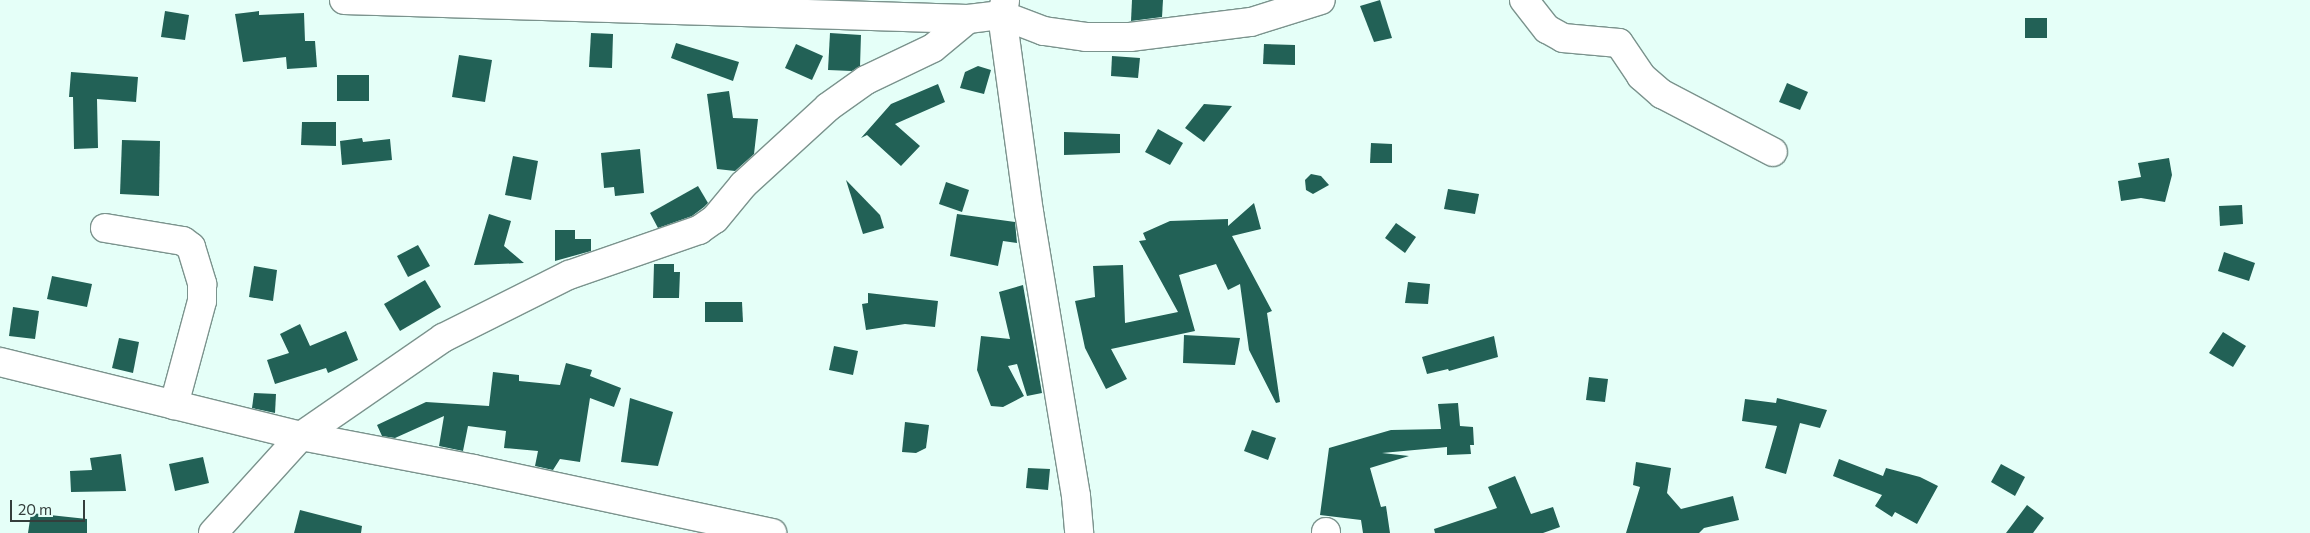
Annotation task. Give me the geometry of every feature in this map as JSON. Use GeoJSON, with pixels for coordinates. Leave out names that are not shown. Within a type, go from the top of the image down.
{"type":"FeatureCollection","features":[{"type":"Feature","properties":{"kind":"street"},"geometry":{"type":"LineString","coordinates":[[344,0],[968,19],[1004,8],[1044,31],[1086,37],[1130,37],[1251,22],[1321,0]]}},
{"type":"Feature","properties":{"kind":"street"},"geometry":{"type":"LineString","coordinates":[[1524,0],[1547,29],[1563,38],[1619,43],[1641,76],[1662,94],[1773,152]]}},
{"type":"Feature","properties":{"kind":"street"},"geometry":{"type":"LineString","coordinates":[[1004,8],[1029,212],[1076,496],[1079,533]]}},
{"type":"Feature","properties":{"kind":"street"},"geometry":{"type":"LineString","coordinates":[[214,533],[301,436],[443,338],[524,294],[569,274],[699,230],[715,219],[743,185],[828,107],[866,80],[933,48],[968,19]]}},
{"type":"Feature","properties":{"kind":"street"},"geometry":{"type":"LineString","coordinates":[[105,228],[183,242],[191,247],[202,284],[202,301],[174,405]]}},
{"type":"Feature","properties":{"kind":"street"},"geometry":{"type":"LineString","coordinates":[[0,362],[301,436],[474,469],[772,533]]}},
{"type":"Feature","properties":{"kind":"building"},"geometry":{"type":"Polygon","coordinates":[[[1132,0],[1163,0],[1162,17],[1131,21],[1132,0]]]}},
{"type":"Feature","properties":{"kind":"building"},"geometry":{"type":"Polygon","coordinates":[[[1380,0],[1392,38],[1374,42],[1360,6],[1380,0]]]}},
{"type":"Feature","properties":{"kind":"building"},"geometry":{"type":"Polygon","coordinates":[[[165,11],[189,15],[185,40],[161,37],[165,11]]]}},
{"type":"Feature","properties":{"kind":"building"},"geometry":{"type":"Polygon","coordinates":[[[259,11],[259,15],[304,13],[305,41],[315,41],[317,67],[287,69],[286,57],[243,62],[235,14],[259,11]]]}},
{"type":"Feature","properties":{"kind":"building"},"geometry":{"type":"Polygon","coordinates":[[[2025,18],[2047,18],[2047,38],[2025,38],[2025,18]]]}},
{"type":"Feature","properties":{"kind":"building"},"geometry":{"type":"Polygon","coordinates":[[[591,33],[613,34],[612,68],[589,67],[591,33]]]}},
{"type":"Feature","properties":{"kind":"building"},"geometry":{"type":"Polygon","coordinates":[[[830,33],[861,35],[860,66],[852,71],[828,70],[830,33]]]}},
{"type":"Feature","properties":{"kind":"building"},"geometry":{"type":"Polygon","coordinates":[[[676,43],[739,62],[733,81],[671,58],[676,43]]]}},
{"type":"Feature","properties":{"kind":"building"},"geometry":{"type":"Polygon","coordinates":[[[796,44],[823,56],[812,80],[785,68],[796,44]]]}},
{"type":"Feature","properties":{"kind":"building"},"geometry":{"type":"Polygon","coordinates":[[[1264,44],[1295,45],[1295,65],[1263,64],[1264,44]]]}},
{"type":"Feature","properties":{"kind":"building"},"geometry":{"type":"Polygon","coordinates":[[[459,55],[492,60],[485,102],[452,97],[459,55]]]}},
{"type":"Feature","properties":{"kind":"building"},"geometry":{"type":"Polygon","coordinates":[[[1112,56],[1140,58],[1138,78],[1111,76],[1112,56]]]}},
{"type":"Feature","properties":{"kind":"building"},"geometry":{"type":"Polygon","coordinates":[[[978,66],[991,70],[984,94],[960,88],[965,72],[978,66]]]}},
{"type":"Feature","properties":{"kind":"building"},"geometry":{"type":"Polygon","coordinates":[[[71,72],[138,77],[136,102],[97,99],[98,148],[74,149],[73,97],[69,97],[71,72]]]}},
{"type":"Feature","properties":{"kind":"building"},"geometry":{"type":"Polygon","coordinates":[[[337,75],[369,75],[369,101],[337,101],[337,75]]]}},
{"type":"Feature","properties":{"kind":"building"},"geometry":{"type":"Polygon","coordinates":[[[1787,83],[1808,92],[1800,110],[1779,102],[1787,83]]]}},
{"type":"Feature","properties":{"kind":"building"},"geometry":{"type":"Polygon","coordinates":[[[938,84],[945,102],[895,124],[920,146],[901,166],[867,135],[861,138],[891,104],[938,84]]]}},
{"type":"Feature","properties":{"kind":"building"},"geometry":{"type":"Polygon","coordinates":[[[729,91],[733,118],[758,119],[754,154],[735,171],[717,169],[707,94],[729,91]]]}},
{"type":"Feature","properties":{"kind":"building"},"geometry":{"type":"Polygon","coordinates":[[[1204,104],[1232,106],[1204,142],[1185,128],[1204,104]]]}},
{"type":"Feature","properties":{"kind":"building"},"geometry":{"type":"Polygon","coordinates":[[[302,122],[336,122],[336,146],[301,145],[302,122]]]}},
{"type":"Feature","properties":{"kind":"building"},"geometry":{"type":"Polygon","coordinates":[[[1158,129],[1183,143],[1170,165],[1145,152],[1158,129]]]}},
{"type":"Feature","properties":{"kind":"building"},"geometry":{"type":"Polygon","coordinates":[[[1064,132],[1120,134],[1120,153],[1064,155],[1064,132]]]}},
{"type":"Feature","properties":{"kind":"building"},"geometry":{"type":"Polygon","coordinates":[[[362,138],[363,142],[390,139],[392,160],[342,165],[340,141],[362,138]]]}},
{"type":"Feature","properties":{"kind":"building"},"geometry":{"type":"Polygon","coordinates":[[[122,140],[160,141],[159,196],[120,194],[122,140]]]}},
{"type":"Feature","properties":{"kind":"building"},"geometry":{"type":"Polygon","coordinates":[[[1371,143],[1392,144],[1392,163],[1370,163],[1371,143]]]}},
{"type":"Feature","properties":{"kind":"building"},"geometry":{"type":"Polygon","coordinates":[[[640,149],[644,193],[615,196],[614,187],[604,188],[601,153],[640,149]]]}},
{"type":"Feature","properties":{"kind":"building"},"geometry":{"type":"Polygon","coordinates":[[[513,156],[538,161],[531,200],[505,195],[513,156]]]}},
{"type":"Feature","properties":{"kind":"building"},"geometry":{"type":"Polygon","coordinates":[[[2169,158],[2172,175],[2165,202],[2141,198],[2121,201],[2118,181],[2141,177],[2138,163],[2169,158]]]}},
{"type":"Feature","properties":{"kind":"building"},"geometry":{"type":"Polygon","coordinates":[[[1311,174],[1321,176],[1329,185],[1313,194],[1306,190],[1305,180],[1311,174]]]}},
{"type":"Feature","properties":{"kind":"building"},"geometry":{"type":"Polygon","coordinates":[[[846,180],[880,215],[884,228],[863,234],[846,180]]]}},
{"type":"Feature","properties":{"kind":"building"},"geometry":{"type":"Polygon","coordinates":[[[946,182],[969,190],[962,212],[939,204],[946,182]]]}},
{"type":"Feature","properties":{"kind":"building"},"geometry":{"type":"Polygon","coordinates":[[[698,186],[708,203],[692,216],[658,228],[650,213],[698,186]]]}},
{"type":"Feature","properties":{"kind":"building"},"geometry":{"type":"Polygon","coordinates":[[[1448,189],[1479,194],[1475,214],[1444,209],[1448,189]]]}},
{"type":"Feature","properties":{"kind":"building"},"geometry":{"type":"Polygon","coordinates":[[[1254,203],[1261,229],[1232,236],[1272,311],[1267,313],[1280,402],[1276,403],[1249,350],[1240,284],[1228,290],[1216,264],[1179,275],[1195,331],[1111,349],[1127,379],[1106,389],[1085,348],[1075,301],[1095,297],[1093,266],[1123,265],[1125,323],[1178,312],[1139,241],[1146,240],[1143,233],[1170,221],[1228,219],[1228,226],[1254,203]]]}},
{"type":"Feature","properties":{"kind":"building"},"geometry":{"type":"Polygon","coordinates":[[[2242,205],[2243,224],[2220,226],[2219,206],[2242,205]]]}},
{"type":"Feature","properties":{"kind":"building"},"geometry":{"type":"Polygon","coordinates":[[[489,214],[511,221],[504,246],[524,263],[474,265],[489,214]]]}},
{"type":"Feature","properties":{"kind":"building"},"geometry":{"type":"Polygon","coordinates":[[[957,214],[1015,222],[1017,243],[1003,241],[998,266],[950,256],[957,214]]]}},
{"type":"Feature","properties":{"kind":"building"},"geometry":{"type":"Polygon","coordinates":[[[1396,223],[1416,237],[1405,253],[1385,238],[1396,223]]]}},
{"type":"Feature","properties":{"kind":"building"},"geometry":{"type":"Polygon","coordinates":[[[555,230],[575,230],[575,239],[591,239],[591,251],[555,261],[555,230]]]}},
{"type":"Feature","properties":{"kind":"building"},"geometry":{"type":"Polygon","coordinates":[[[418,245],[430,266],[408,277],[397,256],[418,245]]]}},
{"type":"Feature","properties":{"kind":"building"},"geometry":{"type":"Polygon","coordinates":[[[2224,252],[2255,263],[2249,281],[2218,271],[2224,252]]]}},
{"type":"Feature","properties":{"kind":"building"},"geometry":{"type":"Polygon","coordinates":[[[654,264],[674,264],[674,272],[680,272],[679,298],[653,298],[654,264]]]}},
{"type":"Feature","properties":{"kind":"building"},"geometry":{"type":"Polygon","coordinates":[[[254,266],[277,270],[273,301],[249,297],[254,266]]]}},
{"type":"Feature","properties":{"kind":"building"},"geometry":{"type":"Polygon","coordinates":[[[52,276],[92,284],[87,307],[47,299],[52,276]]]}},
{"type":"Feature","properties":{"kind":"building"},"geometry":{"type":"Polygon","coordinates":[[[425,280],[441,307],[400,331],[384,304],[425,280]]]}},
{"type":"Feature","properties":{"kind":"building"},"geometry":{"type":"Polygon","coordinates":[[[1408,282],[1430,284],[1428,304],[1405,303],[1408,282]]]}},
{"type":"Feature","properties":{"kind":"building"},"geometry":{"type":"Polygon","coordinates":[[[1023,285],[1042,393],[1027,396],[1017,364],[1008,366],[1024,396],[1003,407],[991,406],[977,370],[981,336],[1010,339],[999,292],[1023,285]]]}},
{"type":"Feature","properties":{"kind":"building"},"geometry":{"type":"Polygon","coordinates":[[[868,293],[938,301],[935,327],[905,324],[866,330],[862,304],[868,303],[868,293]]]}},
{"type":"Feature","properties":{"kind":"building"},"geometry":{"type":"Polygon","coordinates":[[[705,302],[742,302],[743,322],[705,322],[705,302]]]}},
{"type":"Feature","properties":{"kind":"building"},"geometry":{"type":"Polygon","coordinates":[[[13,307],[39,311],[35,339],[9,336],[13,307]]]}},
{"type":"Feature","properties":{"kind":"building"},"geometry":{"type":"Polygon","coordinates":[[[300,324],[310,346],[346,331],[358,360],[328,373],[326,368],[275,384],[267,360],[289,353],[280,334],[300,324]]]}},
{"type":"Feature","properties":{"kind":"building"},"geometry":{"type":"Polygon","coordinates":[[[2223,332],[2246,346],[2233,367],[2209,353],[2223,332]]]}},
{"type":"Feature","properties":{"kind":"building"},"geometry":{"type":"Polygon","coordinates":[[[1184,335],[1240,338],[1235,365],[1183,363],[1184,335]]]}},
{"type":"Feature","properties":{"kind":"building"},"geometry":{"type":"Polygon","coordinates":[[[1494,336],[1498,357],[1449,371],[1448,369],[1427,374],[1422,357],[1494,336]]]}},
{"type":"Feature","properties":{"kind":"building"},"geometry":{"type":"Polygon","coordinates":[[[119,338],[139,342],[133,373],[112,368],[119,338]]]}},
{"type":"Feature","properties":{"kind":"building"},"geometry":{"type":"Polygon","coordinates":[[[834,346],[858,351],[853,375],[829,370],[834,346]]]}},
{"type":"Feature","properties":{"kind":"building"},"geometry":{"type":"Polygon","coordinates":[[[566,363],[592,370],[590,376],[621,388],[614,407],[590,398],[580,462],[560,459],[553,470],[535,466],[538,451],[504,448],[506,431],[468,426],[463,451],[439,446],[444,416],[395,438],[382,436],[377,425],[426,402],[489,406],[493,372],[519,375],[519,381],[560,385],[566,363]]]}},
{"type":"Feature","properties":{"kind":"building"},"geometry":{"type":"Polygon","coordinates":[[[1589,377],[1608,379],[1605,402],[1586,400],[1589,377]]]}},
{"type":"Feature","properties":{"kind":"building"},"geometry":{"type":"Polygon","coordinates":[[[254,393],[276,394],[275,413],[252,408],[254,393]]]}},
{"type":"Feature","properties":{"kind":"building"},"geometry":{"type":"Polygon","coordinates":[[[630,398],[673,412],[658,466],[621,462],[630,398]]]}},
{"type":"Feature","properties":{"kind":"building"},"geometry":{"type":"Polygon","coordinates":[[[1777,398],[1827,410],[1820,428],[1800,423],[1786,474],[1765,468],[1777,426],[1742,421],[1745,399],[1776,403],[1777,398]]]}},
{"type":"Feature","properties":{"kind":"building"},"geometry":{"type":"Polygon","coordinates":[[[1458,403],[1460,426],[1473,427],[1474,445],[1470,445],[1471,454],[1447,455],[1447,447],[1382,453],[1409,456],[1370,468],[1381,507],[1386,506],[1390,533],[1363,533],[1361,520],[1320,515],[1329,448],[1391,430],[1441,429],[1438,404],[1458,403]]]}},
{"type":"Feature","properties":{"kind":"building"},"geometry":{"type":"Polygon","coordinates":[[[905,422],[929,425],[926,448],[916,453],[902,452],[905,422]]]}},
{"type":"Feature","properties":{"kind":"building"},"geometry":{"type":"Polygon","coordinates":[[[1252,430],[1276,438],[1268,460],[1244,451],[1252,430]]]}},
{"type":"Feature","properties":{"kind":"building"},"geometry":{"type":"Polygon","coordinates":[[[121,454],[126,491],[71,492],[70,471],[92,470],[90,458],[121,454]]]}},
{"type":"Feature","properties":{"kind":"building"},"geometry":{"type":"Polygon","coordinates":[[[203,457],[209,483],[175,491],[169,464],[203,457]]]}},
{"type":"Feature","properties":{"kind":"building"},"geometry":{"type":"Polygon","coordinates":[[[1839,459],[1883,476],[1886,468],[1920,477],[1938,486],[1917,524],[1895,512],[1892,517],[1875,506],[1882,495],[1833,476],[1839,459]]]}},
{"type":"Feature","properties":{"kind":"building"},"geometry":{"type":"Polygon","coordinates":[[[1636,462],[1671,468],[1667,493],[1681,509],[1733,496],[1739,520],[1704,528],[1699,533],[1626,533],[1640,487],[1633,485],[1636,462]]]}},
{"type":"Feature","properties":{"kind":"building"},"geometry":{"type":"Polygon","coordinates":[[[2001,464],[2025,477],[2015,496],[1991,482],[2001,464]]]}},
{"type":"Feature","properties":{"kind":"building"},"geometry":{"type":"Polygon","coordinates":[[[1028,468],[1050,469],[1048,490],[1026,488],[1028,468]]]}},
{"type":"Feature","properties":{"kind":"building"},"geometry":{"type":"Polygon","coordinates":[[[1515,476],[1531,514],[1553,507],[1560,527],[1543,533],[1435,533],[1434,529],[1497,508],[1488,487],[1515,476]]]}},
{"type":"Feature","properties":{"kind":"building"},"geometry":{"type":"Polygon","coordinates":[[[2027,505],[2044,518],[2033,533],[2006,533],[2027,505]]]}},
{"type":"Feature","properties":{"kind":"building"},"geometry":{"type":"Polygon","coordinates":[[[300,510],[362,526],[361,533],[294,533],[300,510]]]}},
{"type":"Feature","properties":{"kind":"building"},"geometry":{"type":"Polygon","coordinates":[[[31,513],[87,519],[87,533],[28,533],[31,513]]]}}]}
